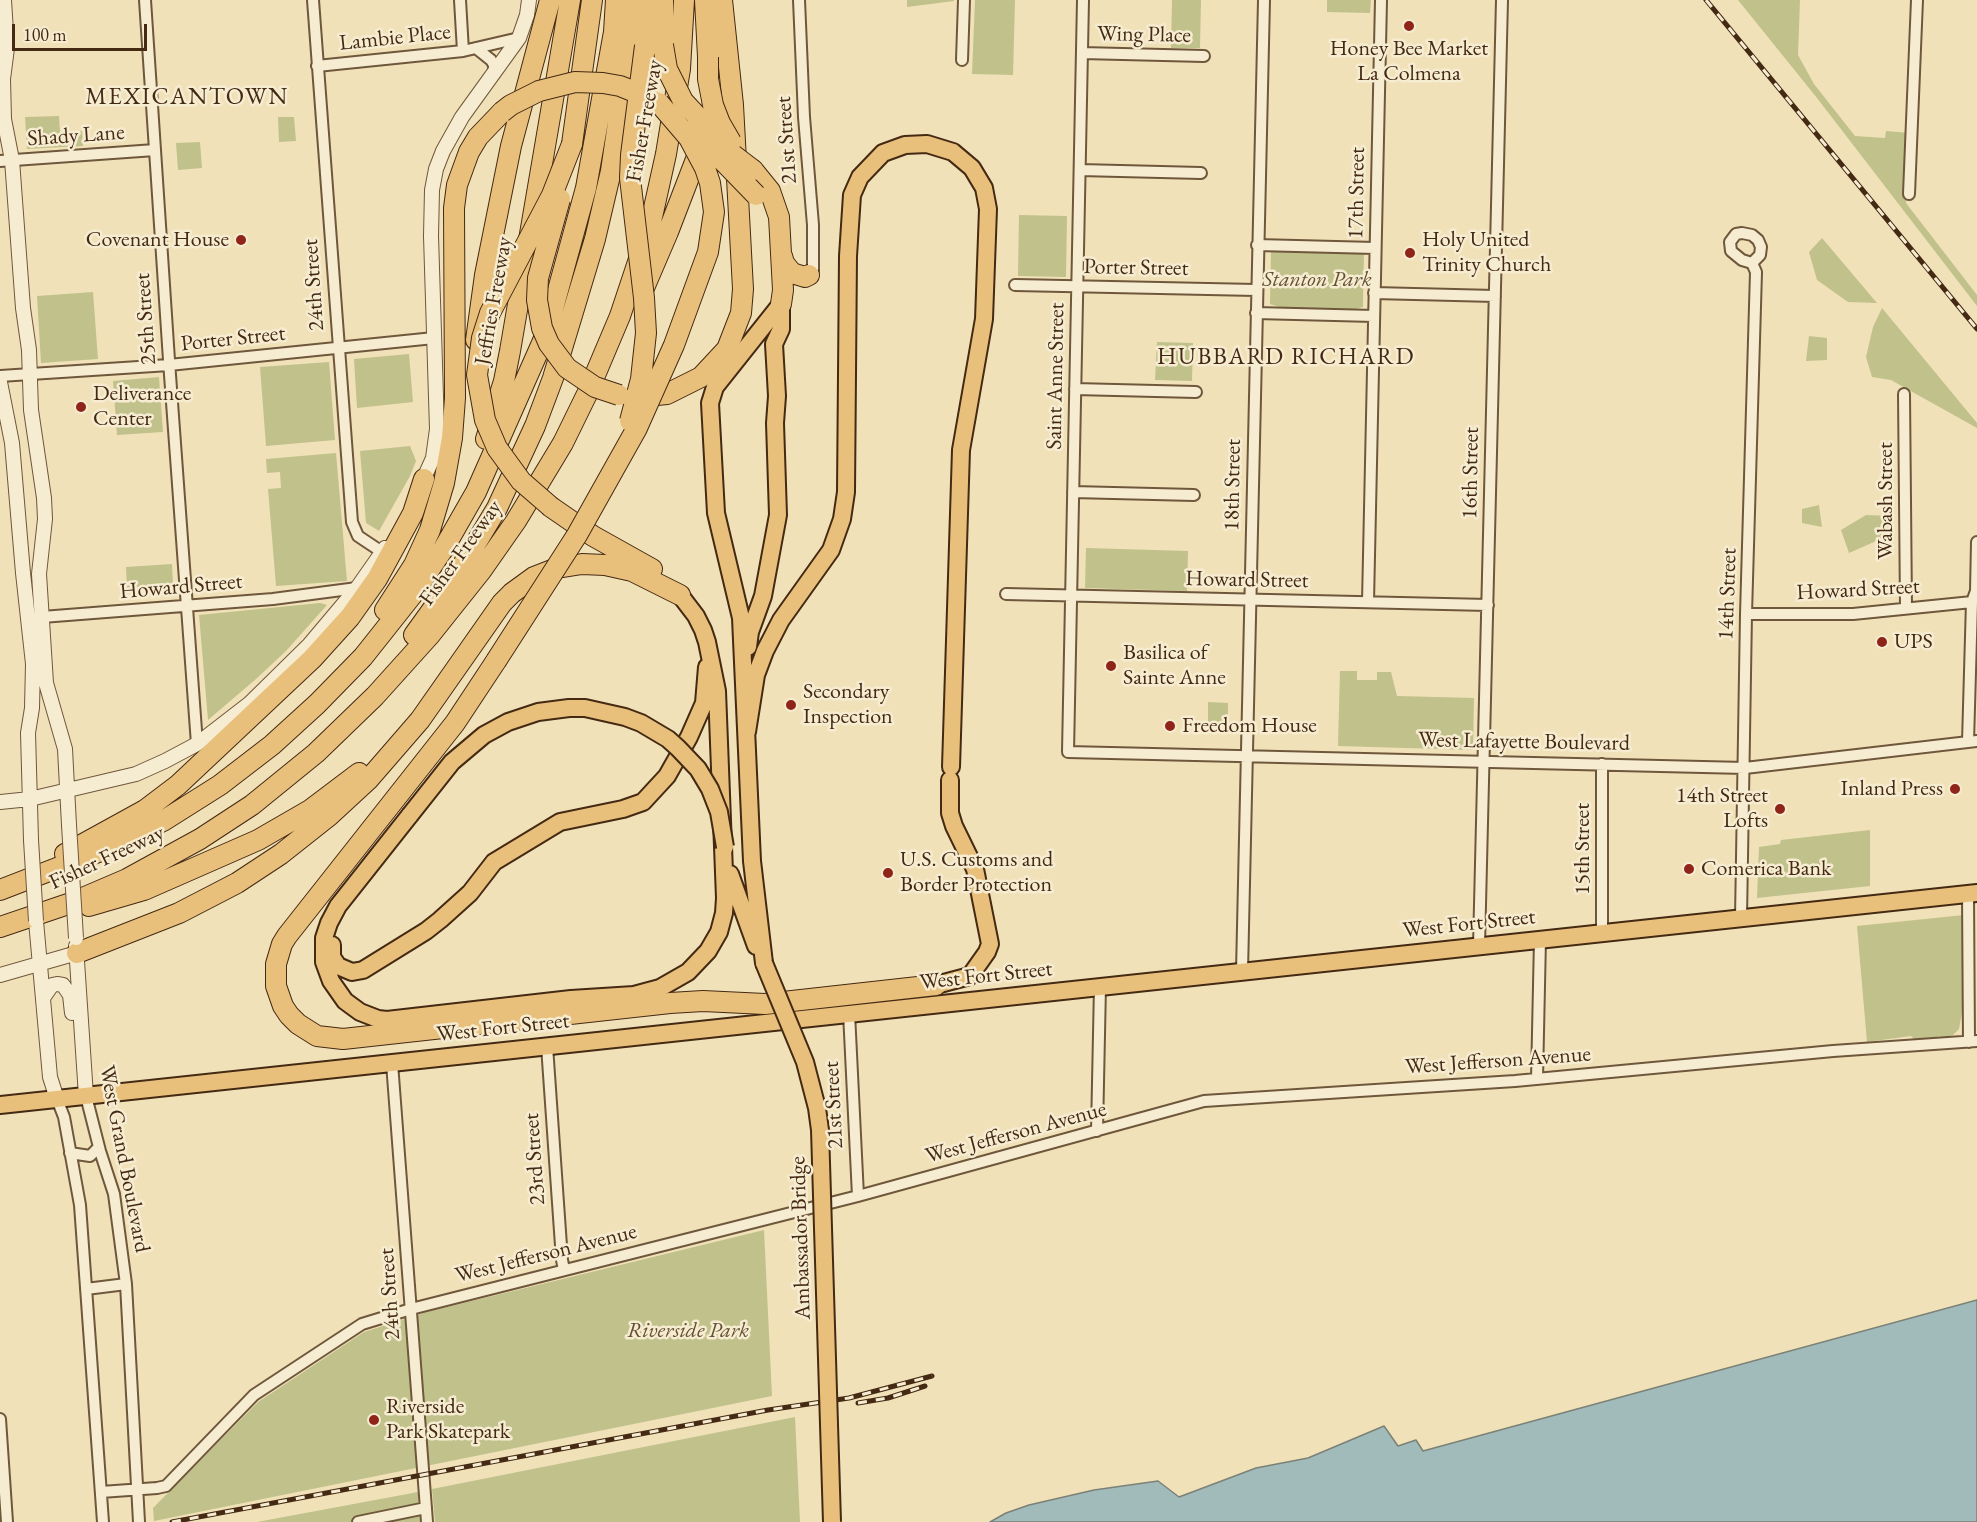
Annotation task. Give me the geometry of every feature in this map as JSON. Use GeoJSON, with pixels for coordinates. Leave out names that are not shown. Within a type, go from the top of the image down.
{"type":"FeatureCollection","features":[{"type":"Feature","properties":{"kind":"highway"},"geometry":{"type":"LineString","coordinates":[[550,0],[511,146],[485,275],[476,337],[477,375],[485,420],[496,448],[521,481],[551,507],[593,536],[657,572],[680,595]]}},
{"type":"Feature","properties":{"kind":"highway","name":"Jeffries Freeway"},"geometry":{"type":"LineString","coordinates":[[414,594],[483,448],[504,381],[570,0]]}},
{"type":"Feature","properties":{"kind":"highway"},"geometry":{"type":"LineString","coordinates":[[592,0],[572,144],[565,179],[538,278],[538,308],[546,337],[561,361],[584,381],[608,393],[657,396],[692,383],[720,359],[738,326],[741,314],[743,289],[733,105],[722,0]]}},
{"type":"Feature","properties":{"kind":"highway","name":"Fisher Freeway"},"geometry":{"type":"LineString","coordinates":[[1,890],[90,856],[184,809],[254,760],[317,704],[363,657],[414,594],[476,492],[546,334],[586,188],[614,33],[616,0]]}},
{"type":"Feature","properties":{"kind":"highway"},"geometry":{"type":"LineString","coordinates":[[300,767],[395,659],[444,595],[497,508],[534,426],[568,334],[603,205],[611,171],[636,0]]}},
{"type":"Feature","properties":{"kind":"highway"},"geometry":{"type":"LineString","coordinates":[[650,0],[654,46],[683,101],[732,154],[754,171]]}},
{"type":"Feature","properties":{"kind":"highway"},"geometry":{"type":"LineString","coordinates":[[610,477],[634,408],[645,343],[644,298],[630,178],[631,156],[663,0]]}},
{"type":"Feature","properties":{"kind":"highway","name":"Fisher Freeway"},"geometry":{"type":"LineString","coordinates":[[6,925],[90,896],[165,860],[235,817],[300,767],[368,703],[430,635],[493,555],[549,468],[578,414],[608,346],[650,226],[666,154],[680,69],[684,0]]}},
{"type":"Feature","properties":{"kind":"highway"},"geometry":{"type":"LineString","coordinates":[[705,0],[710,89],[716,113],[730,140],[773,198],[779,217],[782,300]]}},
{"type":"Feature","properties":{"kind":"highway"},"geometry":{"type":"LineString","coordinates":[[549,468],[586,419],[668,232],[713,112],[722,76],[726,40]]}},
{"type":"Feature","properties":{"kind":"highway"},"geometry":{"type":"LineString","coordinates":[[317,704],[400,589],[423,547],[438,504],[452,438],[454,208],[457,185],[469,152],[478,137],[502,112],[539,91],[575,82],[596,82],[620,86],[659,103],[692,129],[762,204],[768,224],[772,294],[782,300]]}},
{"type":"Feature","properties":{"kind":"highway"},"geometry":{"type":"LineString","coordinates":[[659,103],[689,138],[705,168],[712,197],[713,226],[708,252],[670,355],[637,428],[577,535],[474,695],[287,936],[279,954],[275,975],[279,996],[289,1015],[298,1024],[317,1036],[343,1039],[670,1003],[703,1001],[765,1004],[936,985]]}},
{"type":"Feature","properties":{"kind":"highway"},"geometry":{"type":"LineString","coordinates":[[477,375],[482,338],[490,313],[552,195],[572,144]]}},
{"type":"Feature","properties":{"kind":"highway"},"geometry":{"type":"LineString","coordinates":[[781,247],[787,268],[801,277],[810,275]]}},
{"type":"Feature","properties":{"kind":"highway"},"geometry":{"type":"LineString","coordinates":[[1,890],[129,819],[162,798],[201,766],[286,686],[330,641],[370,589],[390,558],[413,513],[424,479]]}},
{"type":"Feature","properties":{"kind":"highway"},"geometry":{"type":"LineString","coordinates":[[76,946],[179,913],[212,897],[261,867],[308,833],[350,797],[385,761],[420,720],[502,603],[534,578],[557,568],[582,564],[618,567],[646,577],[680,595]]}},
{"type":"Feature","properties":{"kind":"highway"},"geometry":{"type":"LineString","coordinates":[[6,925],[104,903],[144,890],[244,847],[290,823],[327,799],[382,750],[459,662]]}},
{"type":"Feature","properties":{"kind":"main road"},"geometry":{"type":"LineString","coordinates":[[747,732],[756,675],[765,651],[781,620],[811,580],[835,540],[845,504],[849,215],[852,195],[860,177],[883,153],[894,148],[915,144],[939,147],[958,156],[972,168],[984,188],[988,209],[984,319],[961,450],[950,813],[975,869],[990,944],[970,976],[936,985]]}},
{"type":"Feature","properties":{"kind":"main road"},"geometry":{"type":"LineString","coordinates":[[764,963],[752,861],[741,618],[716,513],[710,399],[715,387],[790,288],[810,275]]}},
{"type":"Feature","properties":{"kind":"main road"},"geometry":{"type":"LineString","coordinates":[[743,675],[750,632],[763,596],[779,505],[774,344],[780,329],[782,300]]}},
{"type":"Feature","properties":{"kind":"main road"},"geometry":{"type":"LineString","coordinates":[[414,818],[338,906],[326,930],[323,954],[328,975],[341,996],[360,1012],[387,1020],[571,999],[634,995],[660,988],[680,978],[696,966],[719,932],[724,913],[717,691],[707,642],[696,616],[680,595]]}},
{"type":"Feature","properties":{"kind":"main road"},"geometry":{"type":"LineString","coordinates":[[707,642],[704,703],[689,737],[667,776],[643,802],[560,822],[494,862],[470,893],[426,931],[363,969],[352,972],[341,968],[333,960],[331,952],[338,924],[452,762],[484,735],[508,722],[538,712],[585,708],[641,723],[668,739],[678,748],[698,769],[710,789],[718,812],[730,875],[746,922],[764,963]]}},
{"type":"Feature","properties":{"kind":"main road","name":"West Fort Street"},"geometry":{"type":"LineString","coordinates":[[0,1105],[1973,894]]}},
{"type":"Feature","properties":{"kind":"main road","name":"Ambassador Bridge"},"geometry":{"type":"LineString","coordinates":[[764,963],[805,1062],[817,1107],[820,1130],[832,1522]]}},
{"type":"Feature","properties":{"kind":"street","name":"West Grand Boulevard"},"geometry":{"type":"LineString","coordinates":[[4,0],[7,48],[3,79],[6,160],[30,374],[32,418],[44,498],[44,530],[39,574],[32,591],[42,617],[46,683],[65,749],[86,1096],[114,1194],[126,1284],[139,1522]]}},
{"type":"Feature","properties":{"kind":"street","name":"25th Street"},"geometry":{"type":"LineString","coordinates":[[146,0],[196,744]]}},
{"type":"Feature","properties":{"kind":"street","name":"24th Street"},"geometry":{"type":"LineString","coordinates":[[313,0],[352,522],[358,536],[382,552]]}},
{"type":"Feature","properties":{"kind":"street"},"geometry":{"type":"LineString","coordinates":[[460,0],[464,51]]}},
{"type":"Feature","properties":{"kind":"street"},"geometry":{"type":"LineString","coordinates":[[0,802],[30,799],[136,774],[196,744],[233,717],[285,670],[337,614],[382,552],[424,479],[435,445],[437,410],[431,236],[432,190],[436,169],[451,134],[519,38],[527,15],[529,0]]}},
{"type":"Feature","properties":{"kind":"street","name":"21st Street"},"geometry":{"type":"LineString","coordinates":[[799,0],[804,117],[813,225],[813,271],[810,275]]}},
{"type":"Feature","properties":{"kind":"street"},"geometry":{"type":"LineString","coordinates":[[962,60],[964,0]]}},
{"type":"Feature","properties":{"kind":"street","name":"Saint Anne Street"},"geometry":{"type":"LineString","coordinates":[[1068,752],[1083,0]]}},
{"type":"Feature","properties":{"kind":"street","name":"18th Street"},"geometry":{"type":"LineString","coordinates":[[1242,971],[1264,0]]}},
{"type":"Feature","properties":{"kind":"street","name":"17th Street"},"geometry":{"type":"LineString","coordinates":[[1368,602],[1381,0]]}},
{"type":"Feature","properties":{"kind":"street","name":"16th Street"},"geometry":{"type":"LineString","coordinates":[[1479,946],[1502,0]]}},
{"type":"Feature","properties":{"kind":"street"},"geometry":{"type":"LineString","coordinates":[[1909,194],[1917,0]]}},
{"type":"Feature","properties":{"kind":"street","name":"Lambie Place"},"geometry":{"type":"LineString","coordinates":[[317,66],[464,51],[519,38]]}},
{"type":"Feature","properties":{"kind":"street","name":"Lambie Place"},"geometry":{"type":"LineString","coordinates":[[476,48],[491,60],[494,65],[494,74]]}},
{"type":"Feature","properties":{"kind":"street","name":"Wing Place"},"geometry":{"type":"LineString","coordinates":[[1082,53],[1204,56]]}},
{"type":"Feature","properties":{"kind":"street","name":"Shady Lane"},"geometry":{"type":"LineString","coordinates":[[6,160],[155,150]]}},
{"type":"Feature","properties":{"kind":"street"},"geometry":{"type":"LineString","coordinates":[[1080,170],[1201,173]]}},
{"type":"Feature","properties":{"kind":"street"},"geometry":{"type":"LineString","coordinates":[[1257,245],[1375,248]]}},
{"type":"Feature","properties":{"kind":"street","name":"14th Street"},"geometry":{"type":"LineString","coordinates":[[1741,918],[1754,268]]}},
{"type":"Feature","properties":{"kind":"street","name":"Porter Street"},"geometry":{"type":"LineString","coordinates":[[1015,285],[1256,290]]}},
{"type":"Feature","properties":{"kind":"street"},"geometry":{"type":"LineString","coordinates":[[1374,293],[1495,296]]}},
{"type":"Feature","properties":{"kind":"street"},"geometry":{"type":"LineString","coordinates":[[1256,313],[1374,316]]}},
{"type":"Feature","properties":{"kind":"street","name":"Porter Street"},"geometry":{"type":"LineString","coordinates":[[0,376],[169,365],[434,338]]}},
{"type":"Feature","properties":{"kind":"street","name":"West Grand Boulevard"},"geometry":{"type":"LineString","coordinates":[[0,382],[12,443],[32,591],[33,681],[28,733],[31,840],[40,964],[50,1077],[64,1116],[80,1205],[103,1522]]}},
{"type":"Feature","properties":{"kind":"street"},"geometry":{"type":"LineString","coordinates":[[1075,389],[1197,392]]}},
{"type":"Feature","properties":{"kind":"street","name":"Wabash Street"},"geometry":{"type":"LineString","coordinates":[[1904,394],[1906,608]]}},
{"type":"Feature","properties":{"kind":"street"},"geometry":{"type":"LineString","coordinates":[[1073,492],[1194,495]]}},
{"type":"Feature","properties":{"kind":"street"},"geometry":{"type":"LineString","coordinates":[[1972,742],[1972,602],[1976,591],[1977,542]]}},
{"type":"Feature","properties":{"kind":"street","name":"Howard Street"},"geometry":{"type":"LineString","coordinates":[[42,617],[186,606],[357,588]]}},
{"type":"Feature","properties":{"kind":"street"},"geometry":{"type":"LineString","coordinates":[[324,593],[334,601],[337,614]]}},
{"type":"Feature","properties":{"kind":"street","name":"Howard Street"},"geometry":{"type":"LineString","coordinates":[[1006,594],[1488,605]]}},
{"type":"Feature","properties":{"kind":"street","name":"Howard Street"},"geometry":{"type":"LineString","coordinates":[[1746,614],[1853,614],[1972,602]]}},
{"type":"Feature","properties":{"kind":"street","name":"West Lafayette Boulevard"},"geometry":{"type":"LineString","coordinates":[[1068,752],[1744,768],[1972,742]]}},
{"type":"Feature","properties":{"kind":"street","name":"15th Street"},"geometry":{"type":"LineString","coordinates":[[1602,765],[1602,933]]}},
{"type":"Feature","properties":{"kind":"street"},"geometry":{"type":"LineString","coordinates":[[1973,894],[1973,1042]]}},
{"type":"Feature","properties":{"kind":"street"},"geometry":{"type":"LineString","coordinates":[[1537,1079],[1540,939]]}},
{"type":"Feature","properties":{"kind":"street"},"geometry":{"type":"LineString","coordinates":[[0,975],[40,964],[76,946]]}},
{"type":"Feature","properties":{"kind":"street"},"geometry":{"type":"LineString","coordinates":[[43,998],[49,988],[55,984],[63,986],[68,991],[71,1001],[74,1044],[84,1071]]}},
{"type":"Feature","properties":{"kind":"street"},"geometry":{"type":"LineString","coordinates":[[1097,1131],[1100,986]]}},
{"type":"Feature","properties":{"kind":"street","name":"21st Street"},"geometry":{"type":"LineString","coordinates":[[849,1013],[858,1196]]}},
{"type":"Feature","properties":{"kind":"street","name":"West Jefferson Avenue"},"geometry":{"type":"LineString","coordinates":[[100,1492],[166,1486],[254,1395],[362,1324],[411,1309],[858,1196],[1204,1101],[1537,1079],[1833,1051],[1973,1042]]}},
{"type":"Feature","properties":{"kind":"street","name":"23rd Street"},"geometry":{"type":"LineString","coordinates":[[547,1046],[564,1270]]}},
{"type":"Feature","properties":{"kind":"street","name":"24th Street"},"geometry":{"type":"LineString","coordinates":[[392,1063],[427,1522]]}},
{"type":"Feature","properties":{"kind":"street"},"geometry":{"type":"LineString","coordinates":[[70,1153],[90,1156],[99,1147]]}},
{"type":"Feature","properties":{"kind":"street"},"geometry":{"type":"LineString","coordinates":[[86,1289],[126,1284]]}},
{"type":"Feature","properties":{"kind":"street"},"geometry":{"type":"LineString","coordinates":[[0,1419],[7,1522]]}},
{"type":"Feature","properties":{"kind":"street"},"geometry":{"type":"LineString","coordinates":[[358,1522],[426,1508]]}},
{"type":"Feature","properties":{"kind":"green space"},"geometry":{"type":"Polygon","coordinates":[[[907,0],[954,0],[954,1],[907,7],[907,0]]]}},
{"type":"Feature","properties":{"kind":"green space"},"geometry":{"type":"Polygon","coordinates":[[[975,0],[1015,0],[1013,75],[972,74],[975,0]]]}},
{"type":"Feature","properties":{"kind":"green space"},"geometry":{"type":"Polygon","coordinates":[[[1172,0],[1201,0],[1200,48],[1171,48],[1172,0]]]}},
{"type":"Feature","properties":{"kind":"green space"},"geometry":{"type":"Polygon","coordinates":[[[1327,0],[1371,0],[1370,13],[1327,12],[1327,0]]]}},
{"type":"Feature","properties":{"kind":"green space"},"geometry":{"type":"Polygon","coordinates":[[[1738,0],[1800,0],[1798,55],[1814,84],[1855,136],[1885,138],[1886,131],[1910,133],[1906,203],[1977,295],[1977,306],[1817,98],[1738,0]]]}},
{"type":"Feature","properties":{"kind":"green space"},"geometry":{"type":"Polygon","coordinates":[[[59,116],[60,132],[82,131],[83,146],[27,149],[25,117],[59,116]]]}},
{"type":"Feature","properties":{"kind":"green space"},"geometry":{"type":"Polygon","coordinates":[[[278,117],[294,117],[296,141],[279,142],[278,117]]]}},
{"type":"Feature","properties":{"kind":"green space"},"geometry":{"type":"Polygon","coordinates":[[[200,142],[202,168],[178,170],[176,143],[200,142]]]}},
{"type":"Feature","properties":{"kind":"green space"},"geometry":{"type":"Polygon","coordinates":[[[1019,215],[1067,216],[1066,277],[1018,276],[1019,215]]]}},
{"type":"Feature","properties":{"kind":"green space"},"geometry":{"type":"Polygon","coordinates":[[[1822,238],[1877,303],[1848,302],[1817,280],[1809,252],[1822,238]]]}},
{"type":"Feature","properties":{"kind":"green space","name":"Stanton Park"},"geometry":{"type":"Polygon","coordinates":[[[1271,250],[1364,252],[1363,307],[1349,311],[1285,309],[1270,304],[1271,250]]]}},
{"type":"Feature","properties":{"kind":"green space"},"geometry":{"type":"Polygon","coordinates":[[[93,292],[98,359],[41,363],[37,296],[93,292]]]}},
{"type":"Feature","properties":{"kind":"green space"},"geometry":{"type":"Polygon","coordinates":[[[1882,308],[1977,423],[1977,428],[1891,380],[1872,377],[1866,357],[1873,327],[1882,308]]]}},
{"type":"Feature","properties":{"kind":"green space"},"geometry":{"type":"Polygon","coordinates":[[[1809,336],[1827,338],[1827,360],[1806,361],[1809,336]]]}},
{"type":"Feature","properties":{"kind":"green space"},"geometry":{"type":"Polygon","coordinates":[[[1157,342],[1193,343],[1192,381],[1155,380],[1157,342]]]}},
{"type":"Feature","properties":{"kind":"green space"},"geometry":{"type":"Polygon","coordinates":[[[409,354],[413,402],[357,408],[354,359],[409,354]]]}},
{"type":"Feature","properties":{"kind":"green space"},"geometry":{"type":"Polygon","coordinates":[[[329,362],[335,440],[266,446],[260,367],[329,362]]]}},
{"type":"Feature","properties":{"kind":"green space"},"geometry":{"type":"Polygon","coordinates":[[[159,377],[163,432],[117,435],[113,381],[159,377]]]}},
{"type":"Feature","properties":{"kind":"green space"},"geometry":{"type":"Polygon","coordinates":[[[410,446],[416,461],[379,531],[366,523],[360,451],[410,446]]]}},
{"type":"Feature","properties":{"kind":"green space"},"geometry":{"type":"Polygon","coordinates":[[[336,453],[347,581],[276,586],[268,489],[281,488],[280,472],[267,473],[266,459],[336,453]]]}},
{"type":"Feature","properties":{"kind":"green space"},"geometry":{"type":"Polygon","coordinates":[[[1819,505],[1822,527],[1802,523],[1802,509],[1819,505]]]}},
{"type":"Feature","properties":{"kind":"green space"},"geometry":{"type":"Polygon","coordinates":[[[1866,515],[1892,516],[1892,534],[1849,553],[1841,530],[1866,515]]]}},
{"type":"Feature","properties":{"kind":"green space"},"geometry":{"type":"Polygon","coordinates":[[[1086,548],[1188,551],[1187,591],[1085,588],[1086,548]]]}},
{"type":"Feature","properties":{"kind":"green space"},"geometry":{"type":"Polygon","coordinates":[[[172,564],[173,585],[127,588],[126,567],[172,564]]]}},
{"type":"Feature","properties":{"kind":"green space"},"geometry":{"type":"Polygon","coordinates":[[[320,603],[327,605],[286,651],[208,720],[199,615],[320,603]]]}},
{"type":"Feature","properties":{"kind":"green space"},"geometry":{"type":"Polygon","coordinates":[[[1340,671],[1357,671],[1357,680],[1377,680],[1377,672],[1391,672],[1397,696],[1474,698],[1473,750],[1338,746],[1340,671]]]}},
{"type":"Feature","properties":{"kind":"green space"},"geometry":{"type":"Polygon","coordinates":[[[1208,702],[1228,703],[1228,724],[1208,724],[1208,702]]]}},
{"type":"Feature","properties":{"kind":"green space"},"geometry":{"type":"Polygon","coordinates":[[[1870,830],[1870,886],[1757,898],[1759,847],[1780,844],[1781,840],[1870,830]]]}},
{"type":"Feature","properties":{"kind":"green space"},"geometry":{"type":"Polygon","coordinates":[[[1964,915],[1963,962],[1966,964],[1959,1029],[1953,1035],[1944,1038],[1939,1036],[1936,1039],[1915,1040],[1911,1036],[1867,1042],[1857,926],[1964,915]]]}},
{"type":"Feature","properties":{"kind":"green space","name":"Riverside Park"},"geometry":{"type":"Polygon","coordinates":[[[764,1230],[772,1396],[154,1521],[153,1508],[258,1402],[364,1332],[427,1312],[764,1230]]]}},
{"type":"Feature","properties":{"kind":"green space"},"geometry":{"type":"Polygon","coordinates":[[[795,1417],[800,1522],[435,1522],[432,1489],[795,1417]]]}},
{"type":"Feature","properties":{"kind":"green space"},"geometry":{"type":"Polygon","coordinates":[[[418,1492],[420,1522],[257,1522],[418,1492]]]}},
{"type":"Feature","properties":{"kind":"water"},"geometry":{"type":"Polygon","coordinates":[[[1977,1300],[1977,1522],[990,1522],[1006,1513],[1029,1505],[1094,1490],[1158,1481],[1179,1497],[1256,1468],[1308,1458],[1384,1426],[1398,1446],[1416,1440],[1423,1451],[1977,1300]]]}},
{"type":"Feature","properties":{"kind":"railway"},"geometry":{"type":"LineString","coordinates":[[1706,0],[1977,329]]}},
{"type":"Feature","properties":{"kind":"railway"},"geometry":{"type":"LineString","coordinates":[[172,1522],[768,1410],[849,1398],[932,1376]]}},
{"type":"Feature","properties":{"kind":"railway"},"geometry":{"type":"LineString","coordinates":[[858,1403],[888,1398],[925,1386]]}},
{"type":"Feature","properties":{"kind":"place","name":"Honey Bee Market La Colmena"},"geometry":{"type":"Point","coordinates":[1409,26]}},
{"type":"Feature","properties":{"kind":"place","name":"Covenant House"},"geometry":{"type":"Point","coordinates":[241,240]}},
{"type":"Feature","properties":{"kind":"place","name":"Holy United Trinity Church"},"geometry":{"type":"Point","coordinates":[1410,253]}},
{"type":"Feature","properties":{"kind":"place","name":"Deliverance Center"},"geometry":{"type":"Point","coordinates":[81,407]}},
{"type":"Feature","properties":{"kind":"place","name":"UPS"},"geometry":{"type":"Point","coordinates":[1882,642]}},
{"type":"Feature","properties":{"kind":"place","name":"Basilica of Sainte Anne"},"geometry":{"type":"Point","coordinates":[1111,666]}},
{"type":"Feature","properties":{"kind":"place","name":"Secondary Inspection"},"geometry":{"type":"Point","coordinates":[791,705]}},
{"type":"Feature","properties":{"kind":"place","name":"Freedom House"},"geometry":{"type":"Point","coordinates":[1170,726]}},
{"type":"Feature","properties":{"kind":"place","name":"Inland Press"},"geometry":{"type":"Point","coordinates":[1955,789]}},
{"type":"Feature","properties":{"kind":"place","name":"14th Street Lofts"},"geometry":{"type":"Point","coordinates":[1780,809]}},
{"type":"Feature","properties":{"kind":"place","name":"Comerica Bank"},"geometry":{"type":"Point","coordinates":[1689,869]}},
{"type":"Feature","properties":{"kind":"place","name":"U.S. Customs and Border Protection"},"geometry":{"type":"Point","coordinates":[888,873]}},
{"type":"Feature","properties":{"kind":"place","name":"Riverside Park Skatepark"},"geometry":{"type":"Point","coordinates":[374,1420]}},
{"type":"Feature","properties":{"kind":"district","name":"MEXICANTOWN"},"geometry":{"type":"Point","coordinates":[187,97]}},
{"type":"Feature","properties":{"kind":"district","name":"HUBBARD RICHARD"},"geometry":{"type":"Point","coordinates":[1286,357]}}]}
